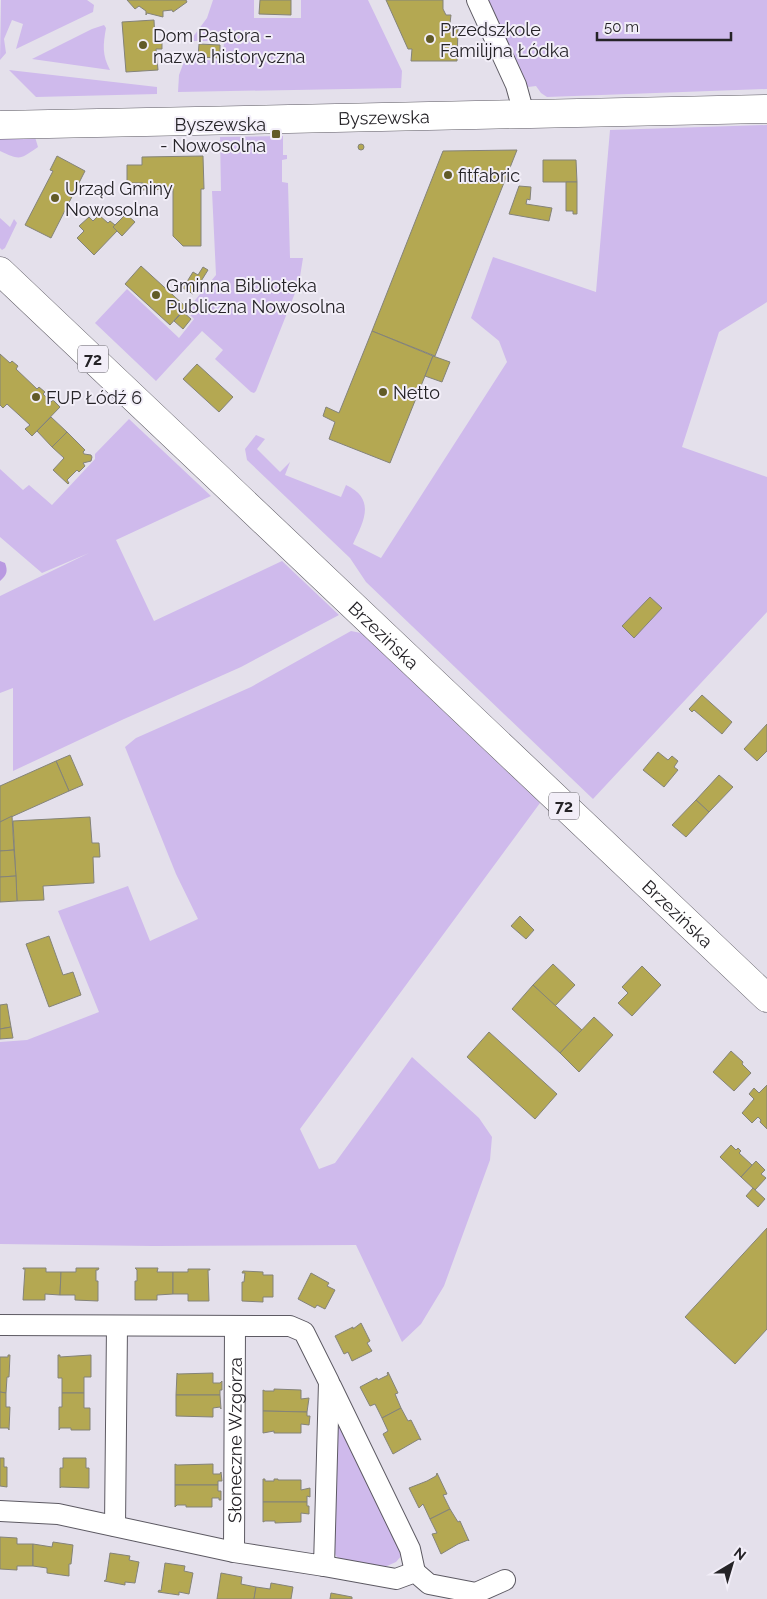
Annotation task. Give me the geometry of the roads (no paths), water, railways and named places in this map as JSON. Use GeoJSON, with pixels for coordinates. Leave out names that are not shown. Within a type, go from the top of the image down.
{"type":"FeatureCollection","features":[{"type":"Feature","properties":{"kind":"main road","name":"Byszewska"},"geometry":{"type":"LineString","coordinates":[[0,125],[767,109]]}},
{"type":"Feature","properties":{"kind":"main road","name":"Brzezińska"},"geometry":{"type":"LineString","coordinates":[[0,271],[767,998]]}},
{"type":"Feature","properties":{"kind":"street"},"geometry":{"type":"LineString","coordinates":[[477,0],[516,85],[524,114]]}},
{"type":"Feature","properties":{"kind":"street"},"geometry":{"type":"LineString","coordinates":[[0,1325],[290,1326],[304,1332],[410,1549],[415,1572],[429,1584],[476,1593],[505,1580]]}},
{"type":"Feature","properties":{"kind":"street"},"geometry":{"type":"LineString","coordinates":[[115,1526],[117,1326]]}},
{"type":"Feature","properties":{"kind":"street","name":"Słoneczne Wzgórza"},"geometry":{"type":"LineString","coordinates":[[234,1552],[235,1326]]}},
{"type":"Feature","properties":{"kind":"street"},"geometry":{"type":"LineString","coordinates":[[324,1566],[329,1382]]}},
{"type":"Feature","properties":{"kind":"street"},"geometry":{"type":"LineString","coordinates":[[0,1512],[58,1514],[234,1552],[396,1579],[415,1572]]}},
{"type":"Feature","properties":{"kind":"place","name":"Przedszkole Familijna Łódka"},"geometry":{"type":"Point","coordinates":[430,39]}},
{"type":"Feature","properties":{"kind":"place","name":"Dom Pastora - nazwa historyczna"},"geometry":{"type":"Point","coordinates":[143,45]}},
{"type":"Feature","properties":{"kind":"place","name":"Byszewska - Nowosolna"},"geometry":{"type":"Point","coordinates":[276,134]}},
{"type":"Feature","properties":{"kind":"place","name":"fitfabric"},"geometry":{"type":"Point","coordinates":[448,175]}},
{"type":"Feature","properties":{"kind":"place","name":"Urząd Gminy Nowosolna"},"geometry":{"type":"Point","coordinates":[55,198]}},
{"type":"Feature","properties":{"kind":"place","name":"Gminna Biblioteka Publiczna Nowosolna"},"geometry":{"type":"Point","coordinates":[156,295]}},
{"type":"Feature","properties":{"kind":"place","name":"Netto"},"geometry":{"type":"Point","coordinates":[383,392]}},
{"type":"Feature","properties":{"kind":"place","name":"FUP Łódź 6"},"geometry":{"type":"Point","coordinates":[36,397]}}]}
